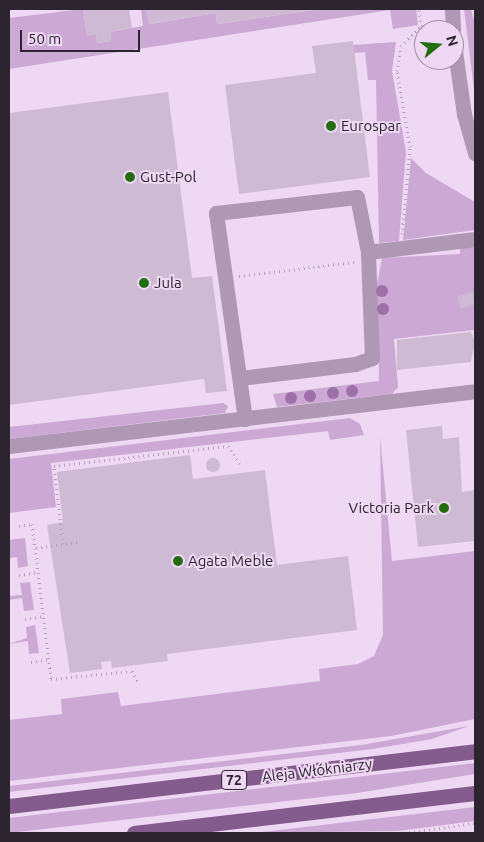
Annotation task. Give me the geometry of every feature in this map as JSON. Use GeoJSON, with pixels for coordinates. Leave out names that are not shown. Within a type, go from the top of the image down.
{"type":"FeatureCollection","features":[{"type":"Feature","properties":{"kind":"main road","name":"Aleja Włókniarzy"},"geometry":{"type":"LineString","coordinates":[[9,806],[475,751]]}},
{"type":"Feature","properties":{"kind":"main road"},"geometry":{"type":"LineString","coordinates":[[134,833],[475,793]]}},
{"type":"Feature","properties":{"kind":"street"},"geometry":{"type":"LineString","coordinates":[[458,70],[464,114],[475,153]]}},
{"type":"Feature","properties":{"kind":"street"},"geometry":{"type":"LineString","coordinates":[[240,378],[369,361],[368,256],[359,199],[354,195],[216,213],[228,278],[240,378],[245,419]]}},
{"type":"Feature","properties":{"kind":"street"},"geometry":{"type":"LineString","coordinates":[[368,256],[400,248],[475,238]]}},
{"type":"Feature","properties":{"kind":"street"},"geometry":{"type":"LineString","coordinates":[[9,446],[475,391]]}},
{"type":"Feature","properties":{"kind":"path"},"geometry":{"type":"LineString","coordinates":[[400,248],[410,147],[397,70],[401,46],[421,26],[419,9]]}},
{"type":"Feature","properties":{"kind":"path"},"geometry":{"type":"LineString","coordinates":[[228,278],[368,256]]}},
{"type":"Feature","properties":{"kind":"path"},"geometry":{"type":"LineString","coordinates":[[63,544],[54,466],[228,446],[240,464]]}},
{"type":"Feature","properties":{"kind":"path"},"geometry":{"type":"LineString","coordinates":[[19,526],[32,524],[51,680],[132,671],[138,682]]}},
{"type":"Feature","properties":{"kind":"path"},"geometry":{"type":"LineString","coordinates":[[35,548],[77,542]]}},
{"type":"Feature","properties":{"kind":"path"},"geometry":{"type":"LineString","coordinates":[[19,575],[38,572]]}},
{"type":"Feature","properties":{"kind":"path"},"geometry":{"type":"LineString","coordinates":[[25,619],[43,616]]}},
{"type":"Feature","properties":{"kind":"path"},"geometry":{"type":"LineString","coordinates":[[31,662],[49,659]]}},
{"type":"Feature","properties":{"kind":"path"},"geometry":{"type":"LineString","coordinates":[[404,833],[475,824]]}},
{"type":"Feature","properties":{"kind":"shaded area"},"geometry":{"type":"Polygon","coordinates":[[[83,9],[87,35],[96,34],[97,43],[111,41],[110,32],[143,26],[141,9],[146,9],[150,24],[216,13],[217,24],[320,9],[416,9],[417,20],[414,20],[414,26],[393,29],[390,10],[9,69],[9,18],[83,9]]]}},
{"type":"Feature","properties":{"kind":"shaded area"},"geometry":{"type":"Polygon","coordinates":[[[464,9],[471,9],[475,25],[475,98],[464,9]]]}},
{"type":"Feature","properties":{"kind":"shaded area"},"geometry":{"type":"Polygon","coordinates":[[[396,42],[392,71],[406,152],[399,241],[379,243],[376,80],[368,80],[365,52],[354,53],[353,45],[396,42]]]}},
{"type":"Feature","properties":{"kind":"shaded area"},"geometry":{"type":"Polygon","coordinates":[[[411,158],[426,173],[475,202],[475,230],[403,240],[411,158]]]}},
{"type":"Feature","properties":{"kind":"shaded area"},"geometry":{"type":"Polygon","coordinates":[[[475,246],[474,330],[394,339],[398,387],[392,394],[277,407],[273,394],[379,381],[377,284],[382,258],[460,254],[460,247],[475,246]]]}},
{"type":"Feature","properties":{"kind":"shaded area"},"geometry":{"type":"Polygon","coordinates":[[[223,403],[228,406],[225,413],[9,439],[9,427],[223,403]]]}},
{"type":"Feature","properties":{"kind":"shaded area"},"geometry":{"type":"Polygon","coordinates":[[[350,418],[360,424],[364,435],[330,440],[328,431],[51,463],[56,507],[9,513],[9,459],[350,418]]]}},
{"type":"Feature","properties":{"kind":"shaded area"},"geometry":{"type":"Polygon","coordinates":[[[380,436],[392,561],[475,551],[475,719],[391,736],[9,781],[9,720],[62,714],[61,699],[118,692],[121,706],[320,681],[319,669],[358,664],[374,656],[383,635],[380,436]]]}},
{"type":"Feature","properties":{"kind":"shaded area"},"geometry":{"type":"Polygon","coordinates":[[[25,538],[28,566],[18,568],[17,557],[9,558],[9,540],[25,538]]]}},
{"type":"Feature","properties":{"kind":"shaded area"},"geometry":{"type":"Polygon","coordinates":[[[30,582],[34,610],[24,611],[22,598],[9,600],[9,596],[22,595],[20,583],[30,582]]]}},
{"type":"Feature","properties":{"kind":"shaded area"},"geometry":{"type":"Polygon","coordinates":[[[35,625],[39,653],[29,654],[28,641],[9,644],[27,638],[26,627],[35,625]]]}},
{"type":"Feature","properties":{"kind":"shaded area"},"geometry":{"type":"Polygon","coordinates":[[[469,726],[432,739],[373,749],[9,792],[9,786],[361,745],[469,726]]]}},
{"type":"Feature","properties":{"kind":"shaded area"},"geometry":{"type":"Polygon","coordinates":[[[475,763],[475,774],[357,793],[9,833],[9,818],[475,763]]]}},
{"type":"Feature","properties":{"kind":"shaded area"},"geometry":{"type":"Polygon","coordinates":[[[475,807],[475,821],[398,831],[253,833],[475,807]]]}},
{"type":"Feature","properties":{"kind":"building"},"geometry":{"type":"Polygon","coordinates":[[[83,9],[129,9],[132,28],[110,32],[111,41],[97,43],[96,34],[87,36],[83,9]]]}},
{"type":"Feature","properties":{"kind":"building"},"geometry":{"type":"Polygon","coordinates":[[[146,9],[312,10],[217,24],[216,13],[149,24],[146,9]]]}},
{"type":"Feature","properties":{"kind":"building"},"geometry":{"type":"Polygon","coordinates":[[[353,41],[370,177],[239,194],[225,85],[316,73],[312,46],[353,41]]]}},
{"type":"Feature","properties":{"kind":"building"},"geometry":{"type":"Polygon","coordinates":[[[168,92],[192,278],[212,276],[227,391],[206,393],[204,379],[9,405],[9,113],[168,92]]]}},
{"type":"Feature","properties":{"kind":"building"},"geometry":{"type":"Polygon","coordinates":[[[472,292],[475,304],[461,309],[457,297],[472,292]]]}},
{"type":"Feature","properties":{"kind":"building"},"geometry":{"type":"Polygon","coordinates":[[[471,332],[475,342],[471,362],[397,370],[397,340],[471,332]]]}},
{"type":"Feature","properties":{"kind":"building","name":"Victoria Park"},"geometry":{"type":"Polygon","coordinates":[[[442,426],[443,439],[459,437],[462,492],[475,490],[475,541],[418,547],[406,430],[442,426]]]}},
{"type":"Feature","properties":{"kind":"building","name":"Agata Meble"},"geometry":{"type":"Polygon","coordinates":[[[190,455],[193,479],[265,470],[277,565],[348,556],[357,630],[167,654],[168,661],[112,668],[111,661],[101,662],[102,669],[70,673],[47,525],[63,522],[57,472],[190,455]]]}},
{"type":"Feature","properties":{"kind":"building"},"geometry":{"type":"Polygon","coordinates":[[[210,458],[216,458],[220,465],[216,472],[210,472],[206,468],[206,462],[210,458]]]}},
{"type":"Feature","properties":{"kind":"place","name":"Eurospar"},"geometry":{"type":"Point","coordinates":[331,126]}},
{"type":"Feature","properties":{"kind":"place","name":"Gust-Pol"},"geometry":{"type":"Point","coordinates":[130,177]}},
{"type":"Feature","properties":{"kind":"place","name":"Jula"},"geometry":{"type":"Point","coordinates":[144,283]}},
{"type":"Feature","properties":{"kind":"place","name":"Victoria Park"},"geometry":{"type":"Point","coordinates":[444,508]}},
{"type":"Feature","properties":{"kind":"place","name":"Agata Meble"},"geometry":{"type":"Point","coordinates":[178,561]}}]}
